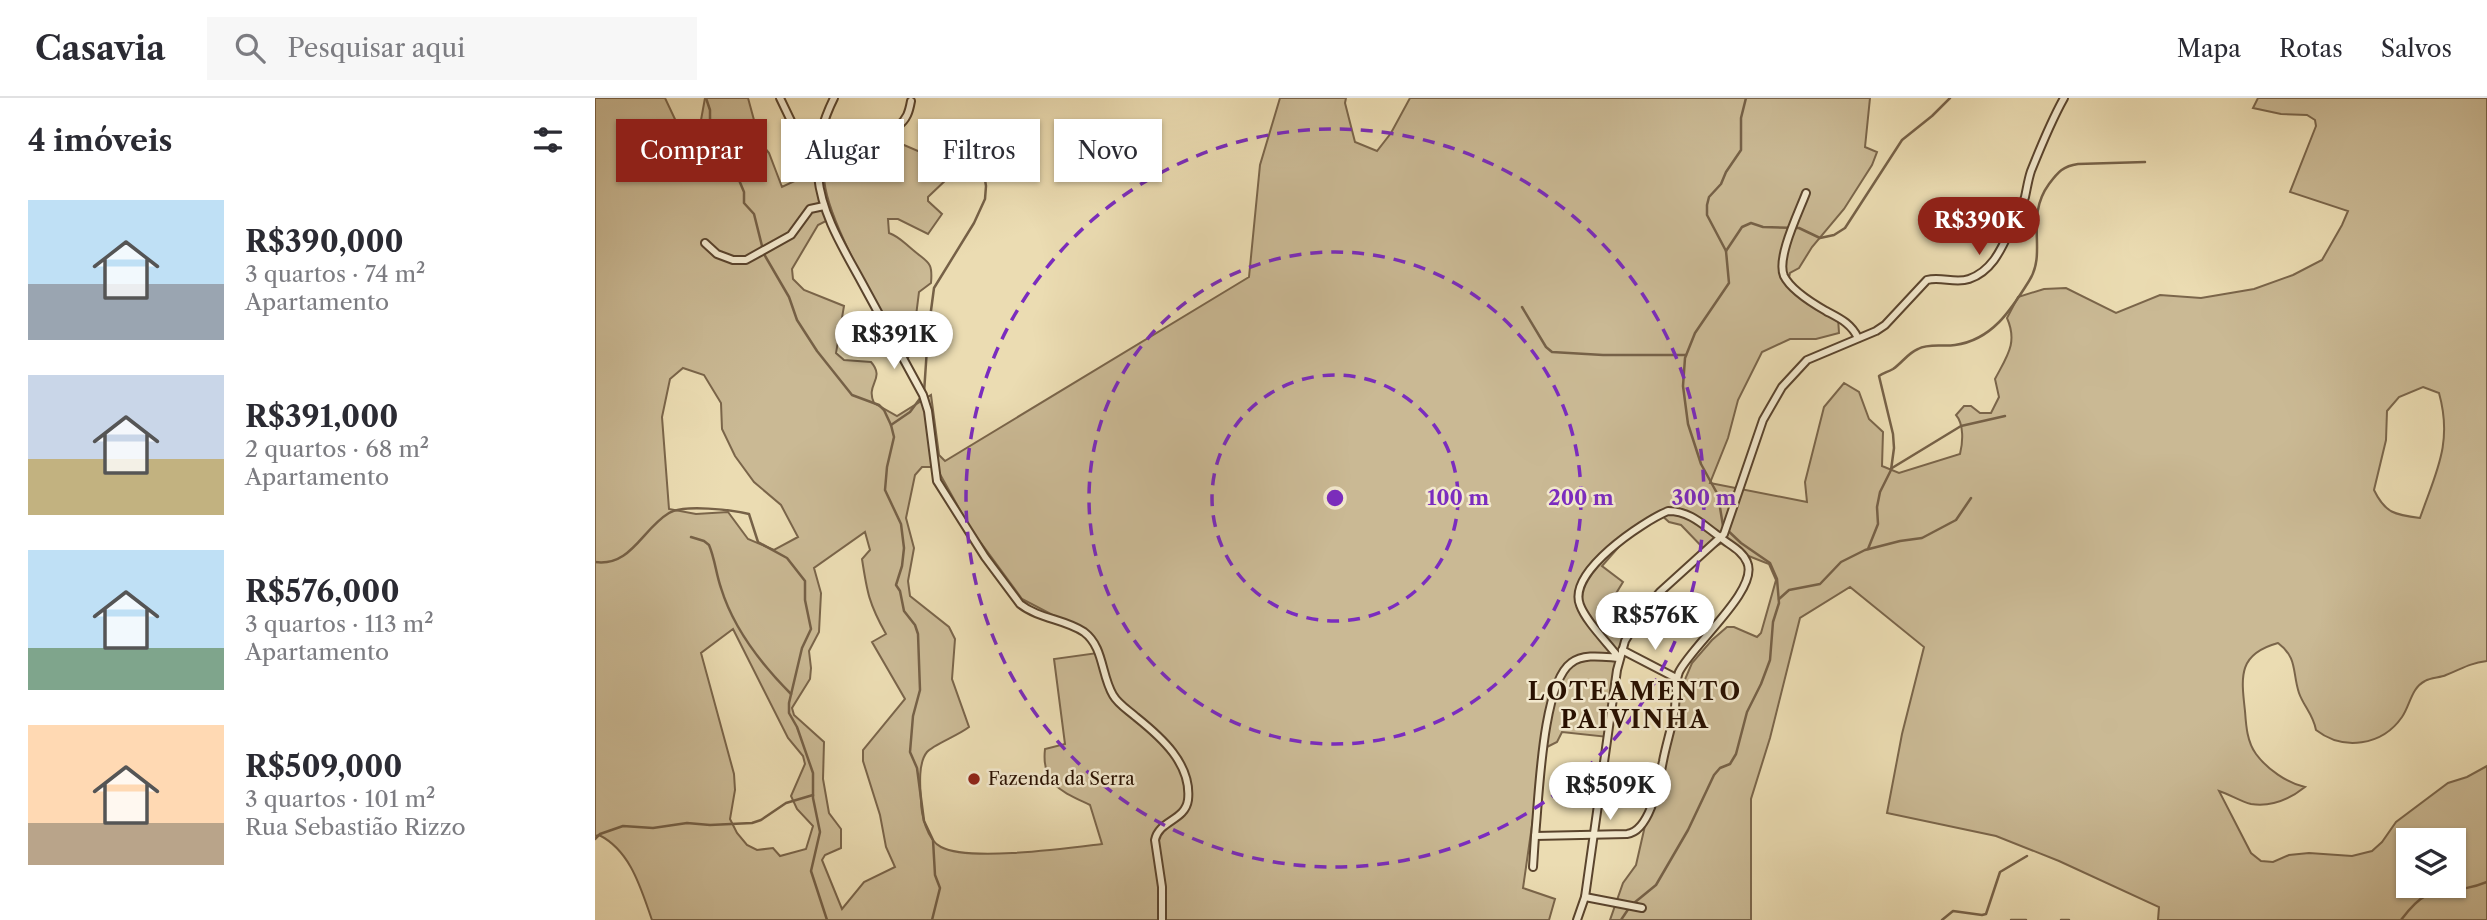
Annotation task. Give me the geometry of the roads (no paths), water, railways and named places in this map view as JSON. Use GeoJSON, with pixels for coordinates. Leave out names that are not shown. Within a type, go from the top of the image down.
{"type":"FeatureCollection","features":[{"type":"Feature","properties":{"kind":"street"},"geometry":{"type":"LineString","coordinates":[[780,98],[790,119]]}},
{"type":"Feature","properties":{"kind":"street"},"geometry":{"type":"LineString","coordinates":[[825,119],[834,98]]}},
{"type":"Feature","properties":{"kind":"street"},"geometry":{"type":"LineString","coordinates":[[1577,920],[1585,897],[1620,654],[1640,617],[1660,593],[1721,538],[1731,519],[1744,471],[1763,420],[1782,387],[1807,360],[1885,326],[1927,280],[1969,280],[1998,256],[2021,206],[2029,175],[2050,124],[2064,98]]}},
{"type":"Feature","properties":{"kind":"street"},"geometry":{"type":"LineString","coordinates":[[904,121],[911,101]]}},
{"type":"Feature","properties":{"kind":"street"},"geometry":{"type":"LineString","coordinates":[[819,182],[831,226],[923,395],[929,411],[935,471],[943,493],[1020,604],[1028,611],[1077,628],[1093,641],[1114,698],[1158,735],[1179,761],[1186,779],[1186,807],[1181,815],[1156,832],[1155,839],[1162,887],[1162,920]]}},
{"type":"Feature","properties":{"kind":"street"},"geometry":{"type":"LineString","coordinates":[[1806,193],[1783,257],[1783,274],[1794,288],[1822,309],[1850,324],[1858,338]]}},
{"type":"Feature","properties":{"kind":"street"},"geometry":{"type":"LineString","coordinates":[[705,243],[717,254],[733,260],[746,260],[791,235],[810,209],[824,206]]}},
{"type":"Feature","properties":{"kind":"street"},"geometry":{"type":"LineString","coordinates":[[1535,836],[1633,833],[1647,816],[1657,792],[1674,714],[1676,678],[1699,642],[1733,604],[1749,574],[1749,566],[1742,554],[1698,520],[1684,513],[1668,511],[1625,536],[1585,574],[1579,584],[1579,604],[1620,654],[1676,678]]}},
{"type":"Feature","properties":{"kind":"street"},"geometry":{"type":"LineString","coordinates":[[1533,867],[1549,707],[1559,678],[1565,669],[1578,659],[1620,654]]}},
{"type":"Feature","properties":{"kind":"street"},"geometry":{"type":"LineString","coordinates":[[1585,897],[1642,908]]}},
{"type":"Feature","properties":{"kind":"waterway"},"geometry":{"type":"LineString","coordinates":[[706,98],[710,110],[710,136],[718,145],[733,145],[745,157],[734,168],[744,192],[744,203],[754,214],[764,254],[789,297],[797,320],[817,351],[852,395],[879,405],[891,425],[894,437],[885,490],[901,524],[904,548],[896,585],[904,611],[915,625],[918,634],[920,690],[913,716],[910,752],[917,768],[924,821],[933,840],[935,875],[940,888],[932,920]]}},
{"type":"Feature","properties":{"kind":"waterway"},"geometry":{"type":"LineString","coordinates":[[1634,903],[1656,885],[1688,830],[1714,775],[1720,768],[1730,764],[1736,754],[1747,712],[1770,660],[1773,622],[1779,603],[1777,579],[1770,563],[1741,543],[1723,526],[1718,495],[1701,464],[1688,424],[1683,386],[1685,358],[1695,333],[1729,283],[1726,251],[1707,215],[1707,205],[1709,197],[1721,184],[1741,150],[1741,118],[1746,98]]}},
{"type":"Feature","properties":{"kind":"waterway"},"geometry":{"type":"LineString","coordinates":[[1726,251],[1742,227],[1751,223],[1763,227],[1799,228],[1820,238],[1834,235],[1845,228],[1902,140],[1950,98]]}},
{"type":"Feature","properties":{"kind":"waterway"},"geometry":{"type":"LineString","coordinates":[[1868,549],[1878,524],[1880,492],[1891,470],[1894,448],[1879,376],[1922,347],[1955,345],[1980,337],[2007,313],[2034,270],[2037,258],[2038,209],[2049,184],[2061,170],[2078,164],[2145,162]]}},
{"type":"Feature","properties":{"kind":"waterway"},"geometry":{"type":"LineString","coordinates":[[891,425],[910,412],[924,393],[934,288],[974,223],[985,199],[985,182]]}},
{"type":"Feature","properties":{"kind":"waterway"},"geometry":{"type":"LineString","coordinates":[[1522,307],[1546,347],[1552,352],[1686,355]]}},
{"type":"Feature","properties":{"kind":"waterway"},"geometry":{"type":"LineString","coordinates":[[1892,468],[1961,426],[2005,416]]}},
{"type":"Feature","properties":{"kind":"waterway"},"geometry":{"type":"LineString","coordinates":[[1779,599],[1789,590],[1820,584],[1841,562],[1865,550],[1922,538],[1956,520],[1971,498]]}},
{"type":"Feature","properties":{"kind":"waterway"},"geometry":{"type":"LineString","coordinates":[[595,562],[618,559],[660,520],[676,510],[720,510],[749,514],[758,542],[787,558],[805,581],[805,600],[811,629],[802,648],[789,713],[797,727],[813,773],[813,798],[820,832],[811,871],[827,920]]}},
{"type":"Feature","properties":{"kind":"waterway"},"geometry":{"type":"LineString","coordinates":[[691,537],[709,545],[721,588],[733,617],[759,658],[791,694]]}},
{"type":"Feature","properties":{"kind":"waterway"},"geometry":{"type":"LineString","coordinates":[[595,839],[600,834],[623,826],[653,828],[687,823],[752,823],[786,803],[813,795]]}},
{"type":"Feature","properties":{"kind":"waterway"},"geometry":{"type":"LineString","coordinates":[[1942,920],[1953,911],[1986,914],[2000,872],[2027,856]]}},
{"type":"Feature","properties":{"kind":"waterway"},"geometry":{"type":"LineString","coordinates":[[2401,920],[2412,906],[2432,893],[2473,887],[2487,882]]}},
{"type":"Feature","properties":{"kind":"waterway"},"geometry":{"type":"LineString","coordinates":[[1621,920],[1629,908]]}},
{"type":"Feature","properties":{"kind":"waterway"},"geometry":{"type":"LineString","coordinates":[[2011,920],[2026,920]]}},
{"type":"Feature","properties":{"kind":"waterway"},"geometry":{"type":"LineString","coordinates":[[2061,920],[2069,920]]}},
{"type":"Feature","properties":{"kind":"place","name":"Fazenda da Serra"},"geometry":{"type":"Point","coordinates":[974,779]}},
{"type":"Feature","properties":{"kind":"district","name":"LOTEAMENTO PAIVINHA"},"geometry":{"type":"Point","coordinates":[1635,706]}}]}
